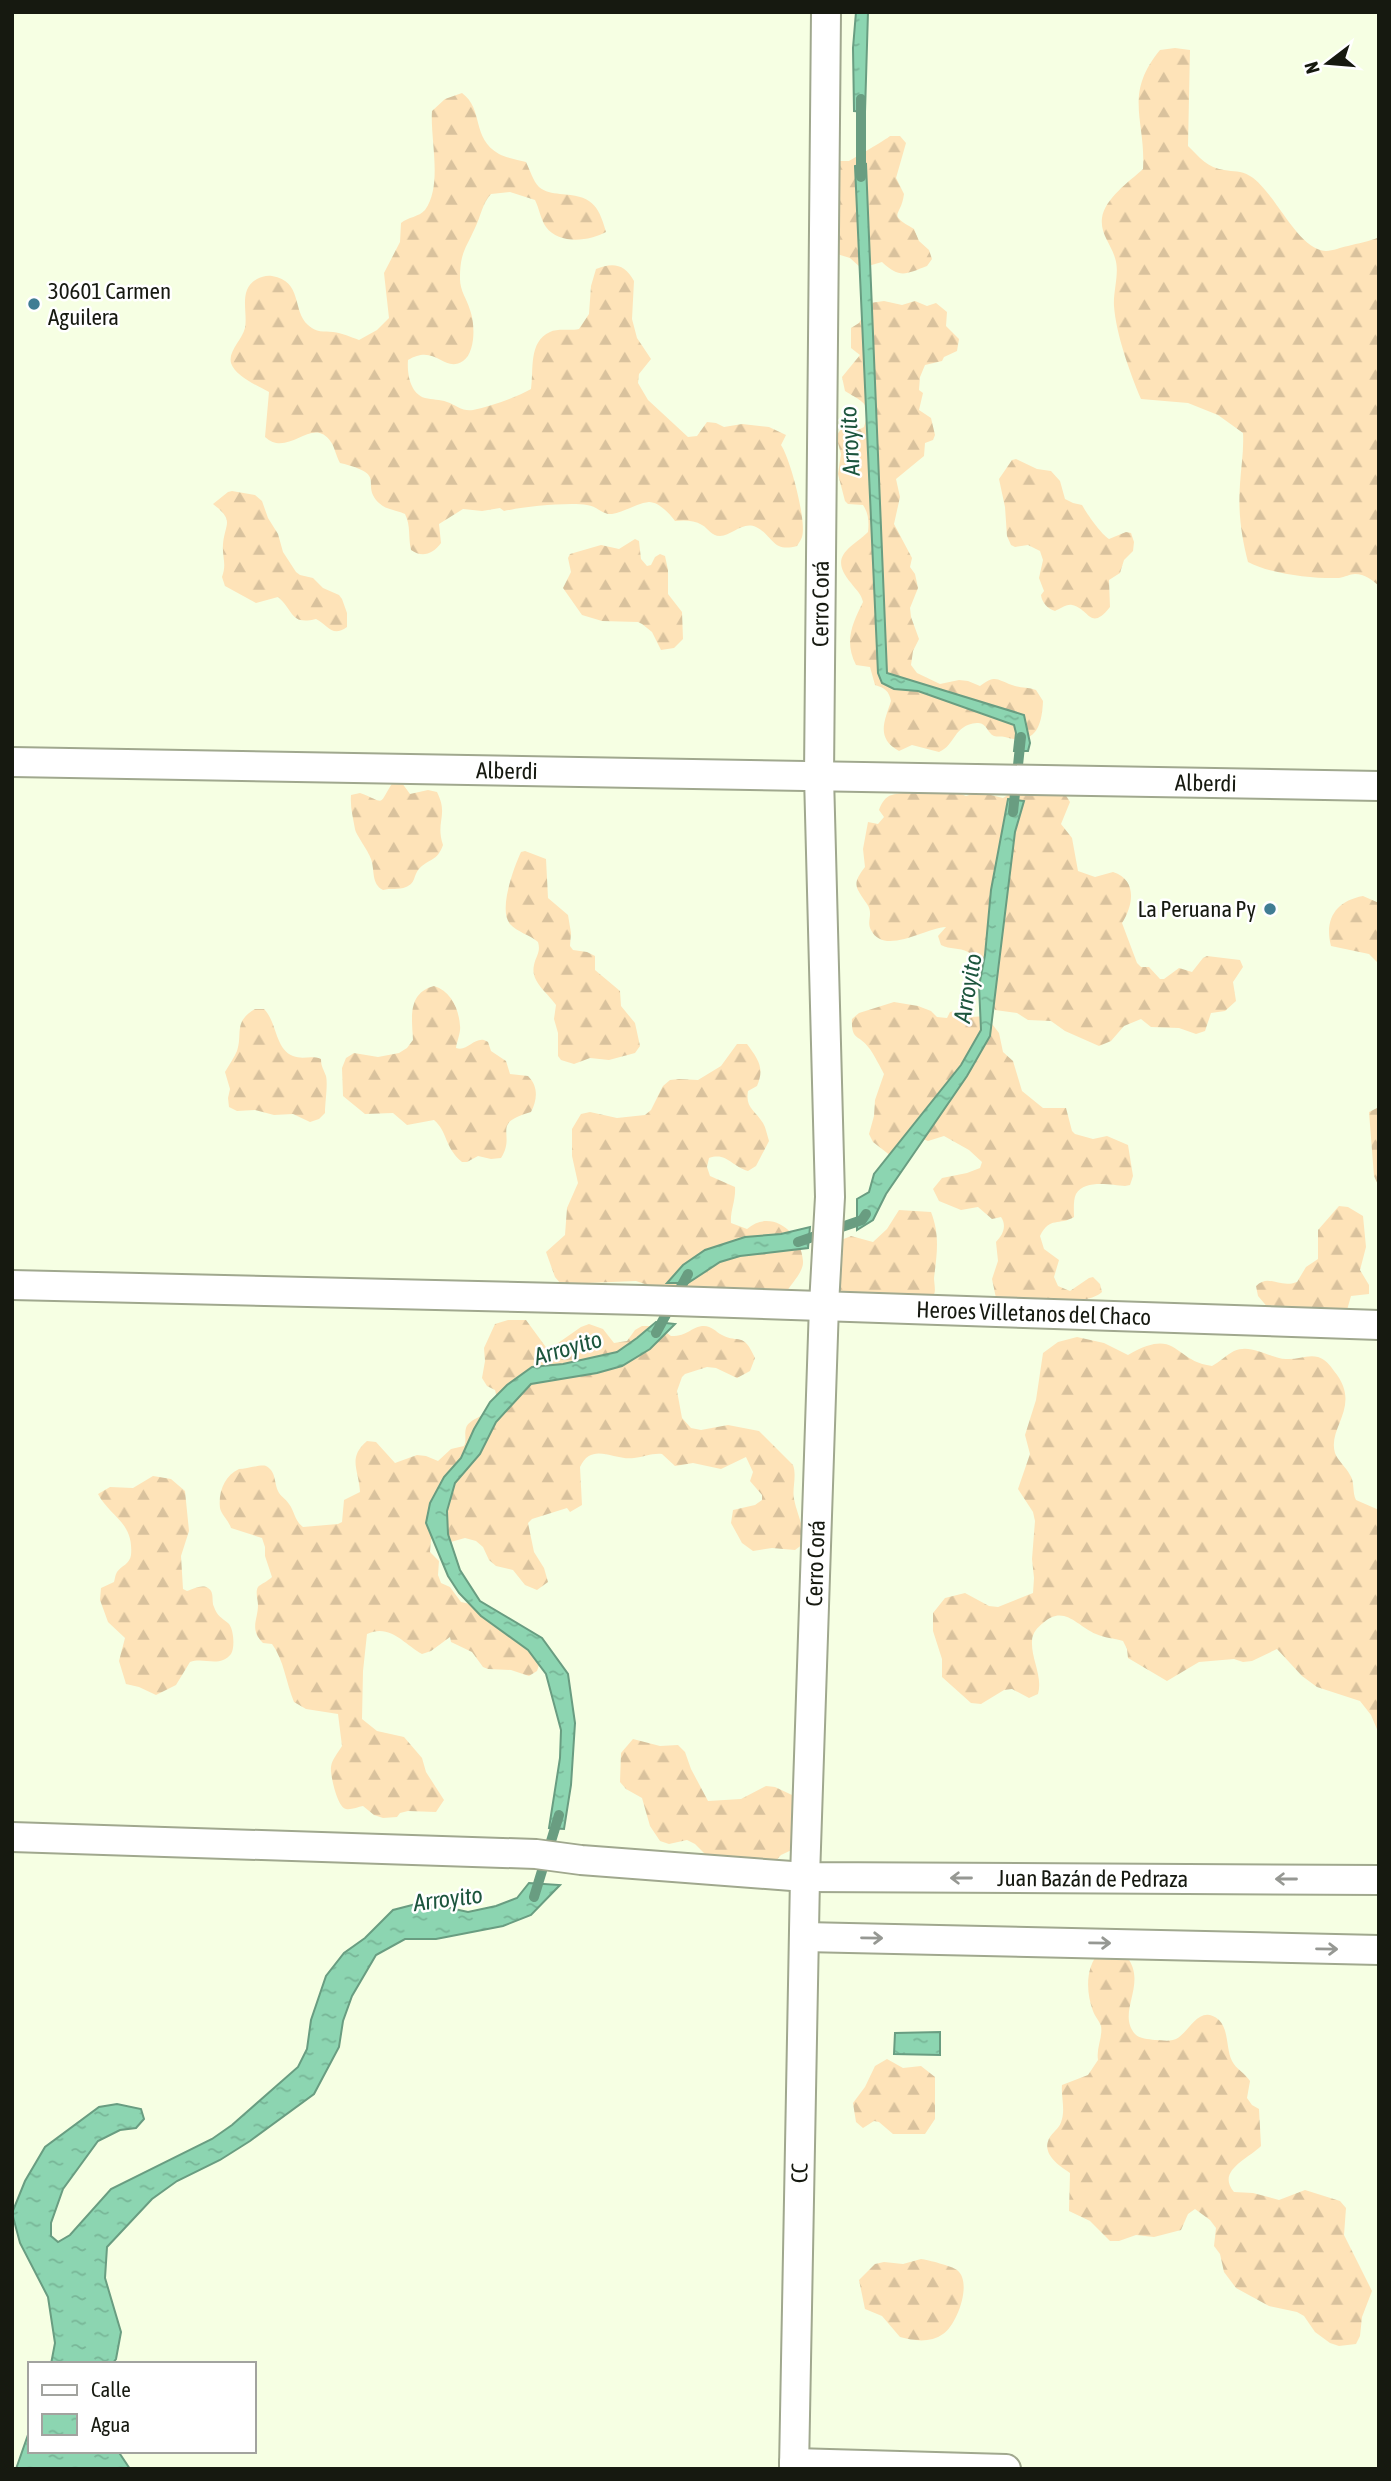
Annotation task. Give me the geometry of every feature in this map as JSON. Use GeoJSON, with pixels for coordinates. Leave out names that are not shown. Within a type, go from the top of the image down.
{"type":"FeatureCollection","features":[{"type":"Feature","properties":{"kind":"street","name":"Cerro Corá"},"geometry":{"type":"LineString","coordinates":[[805,1877],[830,1197],[819,776],[826,12]]}},
{"type":"Feature","properties":{"kind":"street","name":"Alberdi"},"geometry":{"type":"LineString","coordinates":[[12,762],[1379,786]]}},
{"type":"Feature","properties":{"kind":"street","name":"Heroes Villetanos del Chaco"},"geometry":{"type":"LineString","coordinates":[[12,1285],[690,1301],[1379,1325]]}},
{"type":"Feature","properties":{"kind":"street","name":"Juan Bazán de Pedraza"},"geometry":{"type":"LineString","coordinates":[[12,1837],[536,1854],[805,1877],[1379,1880]]}},
{"type":"Feature","properties":{"kind":"street","name":"CC"},"geometry":{"type":"LineString","coordinates":[[794,2466],[805,1877]]}},
{"type":"Feature","properties":{"kind":"street"},"geometry":{"type":"LineString","coordinates":[[804,1937],[1379,1950]]}},
{"type":"Feature","properties":{"kind":"street"},"geometry":{"type":"LineString","coordinates":[[794,2466],[1006,2469]]}},
{"type":"Feature","properties":{"kind":"green space"},"geometry":{"type":"Polygon","coordinates":[[[1160,50],[1190,50],[1188,146],[1200,158],[1218,169],[1240,172],[1259,183],[1296,231],[1315,248],[1326,251],[1379,237],[1379,586],[1359,574],[1339,578],[1305,577],[1268,570],[1248,562],[1239,504],[1243,433],[1218,415],[1188,403],[1141,399],[1132,377],[1115,317],[1116,263],[1104,234],[1102,218],[1113,197],[1143,169],[1139,108],[1142,81],[1160,50]]]}},
{"type":"Feature","properties":{"kind":"green space"},"geometry":{"type":"Polygon","coordinates":[[[462,93],[473,107],[481,132],[490,147],[499,154],[526,162],[535,182],[544,190],[579,197],[592,203],[600,214],[606,232],[592,238],[575,240],[559,237],[546,227],[535,200],[510,192],[491,194],[461,263],[460,283],[473,322],[470,351],[463,361],[456,364],[426,355],[408,360],[409,377],[416,392],[425,398],[444,401],[469,410],[518,396],[531,389],[533,357],[538,342],[553,331],[579,329],[589,314],[591,286],[596,269],[613,265],[623,268],[634,281],[632,319],[637,338],[651,359],[639,374],[638,383],[648,400],[688,437],[697,436],[707,422],[724,427],[742,424],[769,427],[786,435],[781,445],[793,476],[802,518],[802,537],[797,546],[782,547],[762,530],[751,526],[717,536],[696,522],[675,521],[660,506],[649,502],[612,514],[579,504],[545,505],[504,511],[500,508],[482,511],[463,509],[439,524],[441,543],[438,547],[427,554],[419,554],[411,550],[405,514],[379,503],[374,496],[369,476],[355,467],[340,463],[331,442],[324,435],[308,434],[283,443],[265,437],[269,392],[242,376],[231,363],[232,354],[245,328],[248,289],[262,277],[282,279],[293,290],[303,319],[314,329],[340,333],[359,340],[377,330],[389,318],[384,273],[400,242],[401,223],[420,214],[430,200],[435,175],[432,111],[445,99],[462,93]]]}},
{"type":"Feature","properties":{"kind":"green space"},"geometry":{"type":"Polygon","coordinates":[[[890,136],[900,136],[906,143],[896,178],[904,194],[898,217],[914,229],[932,259],[927,266],[903,273],[894,271],[882,262],[861,268],[850,258],[837,254],[836,161],[849,161],[890,136]]]}},
{"type":"Feature","properties":{"kind":"green space"},"geometry":{"type":"Polygon","coordinates":[[[884,301],[902,305],[915,301],[927,306],[936,303],[947,312],[946,326],[959,339],[957,351],[944,357],[942,361],[925,365],[920,377],[919,390],[923,393],[919,410],[931,418],[935,435],[933,440],[925,443],[924,456],[896,479],[900,497],[894,524],[912,558],[910,567],[915,574],[918,588],[910,608],[919,639],[913,651],[911,665],[917,673],[940,684],[959,680],[980,686],[996,679],[1036,690],[1043,701],[1041,719],[1035,732],[1023,739],[994,736],[983,724],[977,723],[963,727],[949,745],[939,752],[912,745],[899,751],[884,734],[891,701],[889,695],[875,685],[870,667],[856,665],[852,657],[851,633],[863,602],[841,565],[844,553],[868,532],[868,522],[863,505],[848,504],[845,501],[838,474],[841,454],[836,436],[842,428],[864,427],[866,408],[861,401],[845,391],[842,377],[860,355],[851,348],[851,328],[859,323],[870,303],[884,301]]]}},
{"type":"Feature","properties":{"kind":"green space"},"geometry":{"type":"Polygon","coordinates":[[[1016,459],[1037,469],[1051,471],[1060,481],[1065,499],[1082,505],[1109,539],[1126,532],[1131,533],[1133,551],[1124,560],[1120,573],[1109,580],[1110,607],[1098,618],[1090,617],[1072,605],[1055,611],[1048,607],[1041,595],[1044,591],[1039,578],[1043,560],[1040,551],[1028,545],[1011,545],[1007,536],[999,479],[1012,460],[1016,459]]]}},
{"type":"Feature","properties":{"kind":"green space"},"geometry":{"type":"Polygon","coordinates":[[[232,491],[255,495],[262,501],[278,534],[283,552],[296,572],[313,578],[323,588],[339,595],[347,613],[347,627],[334,631],[316,619],[297,619],[278,597],[256,603],[225,586],[222,577],[223,544],[227,522],[224,514],[213,504],[232,491]]]}},
{"type":"Feature","properties":{"kind":"green space"},"geometry":{"type":"Polygon","coordinates":[[[635,539],[639,541],[641,559],[647,566],[660,554],[665,556],[668,594],[682,612],[683,639],[674,648],[661,650],[652,632],[638,622],[602,621],[582,615],[563,588],[571,572],[568,558],[570,554],[601,545],[619,549],[635,539]]]}},
{"type":"Feature","properties":{"kind":"green space"},"geometry":{"type":"Polygon","coordinates":[[[393,782],[402,783],[410,794],[428,790],[437,792],[442,807],[440,830],[443,845],[435,857],[419,869],[409,885],[383,890],[377,884],[371,859],[356,832],[351,795],[360,793],[381,801],[393,782]]]}},
{"type":"Feature","properties":{"kind":"green space"},"geometry":{"type":"Polygon","coordinates":[[[1019,788],[1065,794],[1070,802],[1061,824],[1072,838],[1078,871],[1095,877],[1113,872],[1126,881],[1130,887],[1131,902],[1122,923],[1141,967],[1149,967],[1160,979],[1164,979],[1179,968],[1192,972],[1207,956],[1240,960],[1243,967],[1233,982],[1236,1001],[1225,1011],[1211,1013],[1205,1031],[1196,1034],[1179,1028],[1151,1027],[1141,1019],[1124,1026],[1111,1041],[1099,1046],[1065,1031],[1051,1021],[1028,1020],[1017,1013],[995,1010],[980,963],[968,952],[941,945],[938,936],[946,927],[895,941],[885,941],[871,930],[869,908],[858,890],[857,882],[865,867],[863,849],[868,822],[878,824],[884,817],[879,810],[889,796],[952,790],[966,796],[979,792],[1003,798],[1019,788]]]}},
{"type":"Feature","properties":{"kind":"green space"},"geometry":{"type":"Polygon","coordinates":[[[521,852],[546,859],[548,898],[568,915],[570,946],[573,950],[595,956],[595,970],[620,991],[621,1006],[635,1023],[640,1046],[635,1053],[609,1060],[590,1058],[574,1064],[561,1060],[558,1056],[558,1033],[554,1019],[556,1005],[537,982],[533,971],[539,951],[538,942],[513,927],[507,918],[506,899],[511,878],[521,852]]]}},
{"type":"Feature","properties":{"kind":"green space"},"geometry":{"type":"Polygon","coordinates":[[[1363,896],[1379,903],[1379,964],[1369,954],[1331,946],[1329,928],[1334,913],[1346,902],[1363,896]]]}},
{"type":"Feature","properties":{"kind":"green space"},"geometry":{"type":"Polygon","coordinates":[[[434,986],[445,992],[456,1007],[460,1028],[456,1048],[484,1040],[488,1042],[491,1051],[506,1061],[510,1074],[528,1076],[534,1085],[536,1098],[531,1112],[518,1116],[507,1125],[507,1142],[501,1158],[478,1156],[462,1162],[452,1151],[434,1120],[407,1125],[393,1113],[365,1114],[343,1096],[342,1068],[346,1058],[354,1053],[378,1057],[399,1053],[407,1048],[413,1040],[412,1016],[415,1001],[425,989],[434,986]]]}},
{"type":"Feature","properties":{"kind":"green space"},"geometry":{"type":"Polygon","coordinates":[[[894,1002],[918,1006],[931,1011],[937,1017],[947,1018],[950,1012],[955,1011],[971,1017],[986,1016],[999,1033],[1003,1052],[1013,1061],[1022,1091],[1043,1108],[1066,1108],[1075,1134],[1093,1139],[1107,1136],[1128,1145],[1133,1176],[1130,1185],[1085,1186],[1074,1199],[1074,1217],[1047,1226],[1040,1236],[1044,1249],[1059,1260],[1054,1277],[1058,1286],[1070,1291],[1093,1277],[1100,1284],[1102,1292],[1094,1297],[1067,1301],[996,1298],[992,1279],[998,1261],[996,1242],[1004,1227],[1003,1220],[1001,1217],[992,1219],[978,1207],[961,1210],[939,1201],[933,1189],[942,1178],[980,1168],[982,1162],[969,1150],[944,1136],[928,1141],[915,1136],[891,1156],[873,1142],[869,1134],[875,1100],[884,1074],[870,1050],[854,1034],[852,1019],[859,1013],[894,1002]]]}},
{"type":"Feature","properties":{"kind":"green space"},"geometry":{"type":"Polygon","coordinates":[[[255,1009],[264,1009],[268,1014],[287,1053],[297,1057],[321,1059],[327,1089],[325,1113],[319,1119],[310,1122],[293,1114],[237,1111],[229,1107],[230,1089],[225,1072],[239,1045],[241,1023],[255,1009]]]}},
{"type":"Feature","properties":{"kind":"green space"},"geometry":{"type":"Polygon","coordinates":[[[737,1044],[747,1044],[759,1064],[759,1080],[757,1086],[748,1091],[748,1101],[763,1123],[769,1141],[756,1166],[748,1171],[720,1157],[709,1158],[707,1167],[710,1176],[735,1187],[731,1223],[747,1229],[756,1223],[775,1222],[783,1226],[797,1241],[803,1265],[785,1294],[689,1286],[662,1290],[636,1281],[587,1283],[569,1288],[561,1284],[555,1277],[546,1252],[565,1235],[567,1208],[578,1183],[572,1156],[572,1129],[581,1114],[590,1112],[617,1118],[645,1115],[651,1110],[663,1086],[670,1080],[698,1080],[721,1066],[737,1044]]]}},
{"type":"Feature","properties":{"kind":"green space"},"geometry":{"type":"Polygon","coordinates":[[[1379,1107],[1379,1187],[1374,1176],[1369,1112],[1379,1107]]]}},
{"type":"Feature","properties":{"kind":"green space"},"geometry":{"type":"Polygon","coordinates":[[[1339,1206],[1348,1207],[1363,1216],[1366,1247],[1360,1270],[1369,1285],[1369,1294],[1351,1296],[1347,1310],[1338,1312],[1270,1310],[1258,1296],[1256,1286],[1265,1281],[1285,1284],[1297,1282],[1306,1267],[1318,1259],[1318,1230],[1339,1206]]]}},
{"type":"Feature","properties":{"kind":"green space"},"geometry":{"type":"Polygon","coordinates":[[[899,1210],[931,1212],[937,1244],[933,1296],[919,1302],[831,1292],[834,1243],[851,1236],[873,1242],[887,1229],[899,1210]]]}},
{"type":"Feature","properties":{"kind":"green space"},"geometry":{"type":"Polygon","coordinates":[[[508,1320],[526,1320],[548,1350],[589,1324],[603,1329],[614,1343],[627,1341],[635,1330],[642,1326],[657,1326],[671,1336],[682,1335],[705,1326],[722,1335],[744,1341],[755,1358],[750,1371],[737,1378],[716,1368],[707,1367],[682,1377],[677,1391],[682,1418],[691,1428],[701,1430],[728,1425],[759,1431],[793,1465],[794,1499],[802,1527],[803,1544],[795,1550],[772,1548],[753,1551],[742,1543],[731,1523],[733,1510],[755,1505],[762,1500],[762,1495],[750,1481],[753,1472],[746,1457],[721,1469],[693,1463],[675,1466],[662,1454],[626,1458],[597,1454],[585,1459],[580,1467],[582,1505],[570,1512],[567,1508],[532,1519],[528,1523],[534,1552],[544,1568],[548,1582],[537,1590],[525,1585],[513,1570],[496,1566],[476,1541],[465,1538],[447,1543],[431,1539],[430,1552],[439,1561],[438,1575],[441,1583],[450,1587],[461,1602],[479,1606],[515,1629],[540,1662],[537,1671],[529,1676],[511,1670],[483,1667],[472,1652],[451,1642],[450,1637],[431,1651],[422,1654],[390,1633],[375,1631],[367,1634],[362,1719],[377,1731],[404,1737],[422,1758],[426,1772],[444,1800],[436,1812],[408,1811],[397,1817],[383,1818],[363,1806],[346,1809],[337,1797],[331,1771],[333,1761],[342,1746],[338,1714],[306,1709],[294,1702],[276,1650],[272,1644],[263,1643],[256,1633],[257,1589],[272,1577],[265,1547],[262,1538],[231,1528],[220,1508],[221,1490],[230,1475],[239,1469],[266,1466],[273,1474],[279,1493],[288,1502],[303,1527],[342,1522],[344,1500],[360,1492],[356,1459],[357,1453],[367,1441],[376,1442],[395,1463],[417,1455],[438,1461],[451,1449],[464,1446],[465,1430],[469,1424],[494,1405],[495,1390],[487,1386],[482,1378],[484,1348],[495,1324],[508,1320]]]}},
{"type":"Feature","properties":{"kind":"green space"},"geometry":{"type":"Polygon","coordinates":[[[1077,1337],[1104,1343],[1128,1355],[1145,1347],[1166,1344],[1199,1363],[1212,1366],[1234,1351],[1247,1349],[1286,1359],[1318,1357],[1331,1367],[1342,1384],[1345,1395],[1345,1405],[1334,1443],[1335,1453],[1352,1478],[1356,1500],[1379,1510],[1379,1734],[1371,1715],[1360,1701],[1317,1687],[1302,1676],[1277,1649],[1252,1661],[1234,1659],[1199,1662],[1167,1681],[1128,1658],[1123,1641],[1099,1635],[1064,1616],[1051,1618],[1039,1626],[1033,1635],[1038,1694],[1029,1698],[1012,1689],[1004,1690],[981,1704],[971,1703],[942,1677],[942,1659],[933,1631],[933,1613],[945,1598],[965,1593],[989,1606],[998,1607],[1033,1593],[1035,1521],[1033,1512],[1018,1489],[1030,1454],[1025,1435],[1036,1400],[1043,1353],[1058,1342],[1077,1337]]]}},
{"type":"Feature","properties":{"kind":"green space"},"geometry":{"type":"Polygon","coordinates":[[[153,1476],[171,1479],[185,1491],[189,1531],[181,1556],[183,1589],[187,1591],[203,1586],[210,1590],[217,1613],[228,1623],[233,1633],[232,1651],[227,1658],[190,1662],[176,1685],[156,1695],[126,1684],[119,1661],[125,1638],[108,1622],[100,1600],[101,1588],[114,1582],[117,1572],[129,1561],[131,1544],[125,1527],[98,1494],[110,1487],[133,1488],[153,1476]]]}},
{"type":"Feature","properties":{"kind":"green space"},"geometry":{"type":"Polygon","coordinates":[[[633,1739],[660,1746],[678,1745],[685,1752],[708,1801],[741,1799],[766,1786],[792,1795],[798,1802],[798,1847],[781,1855],[769,1868],[715,1864],[695,1844],[687,1840],[669,1844],[660,1841],[650,1826],[642,1798],[626,1789],[620,1782],[621,1753],[633,1739]]]}},
{"type":"Feature","properties":{"kind":"green space"},"geometry":{"type":"Polygon","coordinates":[[[1100,1952],[1127,1957],[1133,1967],[1134,1987],[1129,2016],[1130,2025],[1137,2036],[1173,2040],[1206,2015],[1222,2024],[1232,2061],[1250,2081],[1247,2098],[1259,2109],[1261,2146],[1231,2172],[1229,2185],[1234,2192],[1253,2193],[1279,2200],[1305,2190],[1340,2201],[1346,2208],[1344,2235],[1372,2291],[1356,2344],[1339,2346],[1330,2343],[1315,2332],[1304,2316],[1269,2306],[1236,2288],[1224,2272],[1220,2254],[1214,2246],[1216,2228],[1195,2209],[1188,2214],[1181,2230],[1154,2237],[1136,2235],[1119,2241],[1110,2241],[1090,2221],[1069,2211],[1070,2173],[1052,2158],[1047,2148],[1050,2137],[1062,2119],[1062,2085],[1088,2075],[1098,2060],[1101,2026],[1091,2004],[1088,1980],[1095,1958],[1100,1952]]]}},
{"type":"Feature","properties":{"kind":"green space"},"geometry":{"type":"Polygon","coordinates":[[[887,2059],[903,2068],[921,2066],[935,2077],[935,2119],[925,2134],[893,2134],[879,2122],[874,2121],[863,2128],[856,2122],[853,2103],[865,2087],[875,2066],[887,2059]]]}},
{"type":"Feature","properties":{"kind":"green space"},"geometry":{"type":"Polygon","coordinates":[[[921,2259],[954,2268],[962,2276],[964,2284],[958,2313],[948,2329],[938,2337],[922,2340],[900,2337],[882,2316],[865,2309],[859,2280],[875,2264],[903,2264],[921,2259]]]}},
{"type":"Feature","properties":{"kind":"water"},"geometry":{"type":"Polygon","coordinates":[[[856,12],[868,12],[865,112],[854,111],[853,48],[856,12]]]}},
{"type":"Feature","properties":{"kind":"water"},"geometry":{"type":"Polygon","coordinates":[[[866,164],[887,673],[1024,715],[1030,743],[1028,751],[1014,751],[1014,725],[918,691],[894,689],[882,683],[878,673],[855,166],[866,164]]]}},
{"type":"Feature","properties":{"kind":"water"},"geometry":{"type":"Polygon","coordinates":[[[1008,799],[1024,801],[1015,832],[990,1036],[967,1076],[886,1194],[873,1220],[857,1230],[857,1199],[869,1192],[874,1174],[961,1065],[981,1030],[979,986],[985,955],[991,890],[1008,799]]]}},
{"type":"Feature","properties":{"kind":"water"},"geometry":{"type":"Polygon","coordinates":[[[810,1227],[808,1248],[740,1256],[720,1262],[688,1283],[667,1283],[683,1265],[705,1250],[745,1237],[781,1234],[810,1227]]]}},
{"type":"Feature","properties":{"kind":"water"},"geometry":{"type":"Polygon","coordinates":[[[656,1322],[675,1324],[650,1349],[622,1366],[531,1384],[496,1422],[480,1454],[455,1483],[447,1511],[448,1534],[460,1570],[480,1601],[542,1638],[568,1674],[575,1723],[571,1785],[564,1829],[549,1828],[560,1758],[561,1730],[546,1674],[528,1650],[481,1616],[459,1593],[448,1576],[426,1523],[430,1503],[444,1477],[461,1458],[490,1402],[507,1385],[532,1367],[563,1364],[617,1352],[656,1322]]]}},
{"type":"Feature","properties":{"kind":"water"},"geometry":{"type":"Polygon","coordinates":[[[529,1883],[560,1885],[531,1915],[503,1926],[436,1939],[405,1939],[376,1955],[352,1996],[343,2021],[339,2047],[314,2094],[250,2141],[220,2160],[177,2181],[152,2199],[107,2247],[105,2278],[121,2332],[116,2359],[114,2362],[51,2362],[55,2343],[48,2297],[20,2243],[12,2213],[25,2181],[45,2147],[99,2107],[117,2104],[141,2109],[144,2119],[136,2128],[120,2130],[98,2141],[63,2189],[51,2223],[51,2236],[58,2242],[70,2235],[111,2189],[212,2139],[232,2125],[298,2067],[307,2049],[311,2020],[326,1976],[344,1953],[365,1938],[393,1910],[416,1904],[468,1912],[517,1898],[529,1883]]]}},
{"type":"Feature","properties":{"kind":"water"},"geometry":{"type":"Polygon","coordinates":[[[940,2032],[940,2055],[894,2054],[895,2033],[940,2032]]]}},
{"type":"Feature","properties":{"kind":"water"},"geometry":{"type":"Polygon","coordinates":[[[28,2435],[28,2453],[119,2453],[130,2469],[16,2469],[28,2435]]]}},
{"type":"Feature","properties":{"kind":"waterway","name":"Arroyito"},"geometry":{"type":"LineString","coordinates":[[861,99],[861,177]]}},
{"type":"Feature","properties":{"kind":"waterway","name":"Arroyito"},"geometry":{"type":"LineString","coordinates":[[1013,812],[1021,737]]}},
{"type":"Feature","properties":{"kind":"waterway","name":"Arroyito"},"geometry":{"type":"LineString","coordinates":[[798,1242],[862,1220],[866,1214]]}},
{"type":"Feature","properties":{"kind":"waterway","name":"Arroyito"},"geometry":{"type":"LineString","coordinates":[[656,1333],[688,1274]]}},
{"type":"Feature","properties":{"kind":"waterway","name":"Arroyito"},"geometry":{"type":"LineString","coordinates":[[534,1897],[559,1815]]}},
{"type":"Feature","properties":{"kind":"place","name":"30601 Carmen Aguilera"},"geometry":{"type":"Point","coordinates":[34,304]}},
{"type":"Feature","properties":{"kind":"place","name":"La Peruana Py"},"geometry":{"type":"Point","coordinates":[1270,909]}}]}
